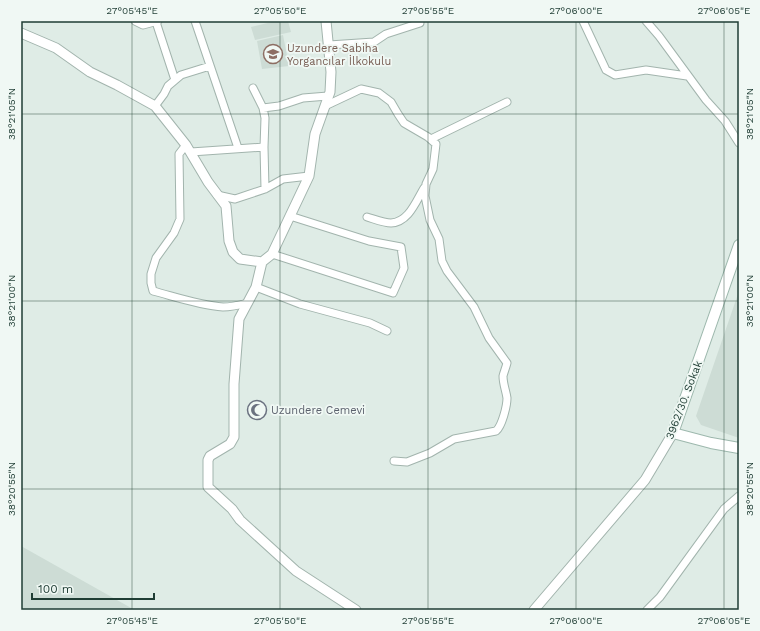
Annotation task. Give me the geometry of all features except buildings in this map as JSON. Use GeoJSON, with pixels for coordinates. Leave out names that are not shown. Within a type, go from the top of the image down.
{"type":"FeatureCollection","features":[{"type":"Feature","properties":{"kind":"main road","name":"3962/30. Sokak"},"geometry":{"type":"LineString","coordinates":[[673,432],[739,245]]}},
{"type":"Feature","properties":{"kind":"main road"},"geometry":{"type":"LineString","coordinates":[[673,432],[711,443],[739,448]]}},
{"type":"Feature","properties":{"kind":"street"},"geometry":{"type":"LineString","coordinates":[[135,21],[143,25],[157,21],[175,80]]}},
{"type":"Feature","properties":{"kind":"street"},"geometry":{"type":"LineString","coordinates":[[195,21],[238,148]]}},
{"type":"Feature","properties":{"kind":"street"},"geometry":{"type":"LineString","coordinates":[[326,21],[331,72],[330,92],[315,134],[309,176],[272,254],[262,262],[256,287],[239,319],[236,343],[234,437],[230,444],[210,456],[208,460],[208,487],[232,509],[240,520],[296,571],[356,610]]}},
{"type":"Feature","properties":{"kind":"street"},"geometry":{"type":"LineString","coordinates":[[329,45],[374,42],[386,34],[420,23],[420,21]]}},
{"type":"Feature","properties":{"kind":"street"},"geometry":{"type":"LineString","coordinates":[[583,21],[606,70],[614,75],[646,70],[687,76]]}},
{"type":"Feature","properties":{"kind":"street"},"geometry":{"type":"LineString","coordinates":[[646,21],[659,36],[687,76],[725,121],[739,143]]}},
{"type":"Feature","properties":{"kind":"street"},"geometry":{"type":"LineString","coordinates":[[21,32],[56,48],[90,72],[154,106],[188,148],[208,182],[226,206],[229,241],[233,252],[240,258],[262,262]]}},
{"type":"Feature","properties":{"kind":"street"},"geometry":{"type":"LineString","coordinates":[[154,106],[164,94],[168,86],[181,75],[210,66]]}},
{"type":"Feature","properties":{"kind":"street"},"geometry":{"type":"LineString","coordinates":[[253,88],[263,108],[266,118],[264,189]]}},
{"type":"Feature","properties":{"kind":"street"},"geometry":{"type":"LineString","coordinates":[[325,106],[360,89],[379,93],[391,102],[404,124],[431,139],[436,144],[434,169],[408,216],[392,223],[367,217]]}},
{"type":"Feature","properties":{"kind":"street"},"geometry":{"type":"LineString","coordinates":[[263,108],[279,106],[303,98],[328,96]]}},
{"type":"Feature","properties":{"kind":"street"},"geometry":{"type":"LineString","coordinates":[[431,139],[507,102]]}},
{"type":"Feature","properties":{"kind":"street"},"geometry":{"type":"LineString","coordinates":[[248,303],[224,307],[201,304],[153,291],[151,274],[156,258],[174,233],[180,218],[180,154],[188,148],[264,147]]}},
{"type":"Feature","properties":{"kind":"street"},"geometry":{"type":"LineString","coordinates":[[218,195],[236,200],[264,189],[283,179],[309,176]]}},
{"type":"Feature","properties":{"kind":"street"},"geometry":{"type":"LineString","coordinates":[[394,461],[408,462],[430,453],[454,439],[496,431],[502,422],[507,399],[504,390],[503,376],[507,363],[489,338],[474,307],[447,271],[442,261],[439,238],[430,220],[424,196],[426,184]]}},
{"type":"Feature","properties":{"kind":"street"},"geometry":{"type":"LineString","coordinates":[[272,254],[393,293],[404,268],[401,247],[368,241],[290,216]]}},
{"type":"Feature","properties":{"kind":"street"},"geometry":{"type":"LineString","coordinates":[[256,287],[300,304],[370,323],[387,331]]}},
{"type":"Feature","properties":{"kind":"street","name":"3962/30. Sokak"},"geometry":{"type":"LineString","coordinates":[[534,610],[645,480],[673,432]]}},
{"type":"Feature","properties":{"kind":"street"},"geometry":{"type":"LineString","coordinates":[[647,610],[660,597],[724,509],[739,496]]}},
{"type":"Feature","properties":{"kind":"shaded area"},"geometry":{"type":"Polygon","coordinates":[[[276,21],[288,21],[291,32],[255,40],[251,27],[276,21]]]}},
{"type":"Feature","properties":{"kind":"shaded area","name":"Uzundere Sabiha Yorgancılar İlkokulu"},"geometry":{"type":"Polygon","coordinates":[[[283,35],[289,66],[262,69],[257,41],[283,35]]]}},
{"type":"Feature","properties":{"kind":"shaded area"},"geometry":{"type":"Polygon","coordinates":[[[739,291],[739,438],[701,425],[696,416],[739,291]]]}},
{"type":"Feature","properties":{"kind":"shaded area"},"geometry":{"type":"Polygon","coordinates":[[[21,546],[133,609],[134,610],[21,610],[21,546]]]}},
{"type":"Feature","properties":{"kind":"place","name":"Uzundere Sabiha Yorgancılar İlkokulu"},"geometry":{"type":"Point","coordinates":[273,54]}},
{"type":"Feature","properties":{"kind":"place","name":"Uzundere Cemevi"},"geometry":{"type":"Point","coordinates":[257,410]}}]}
